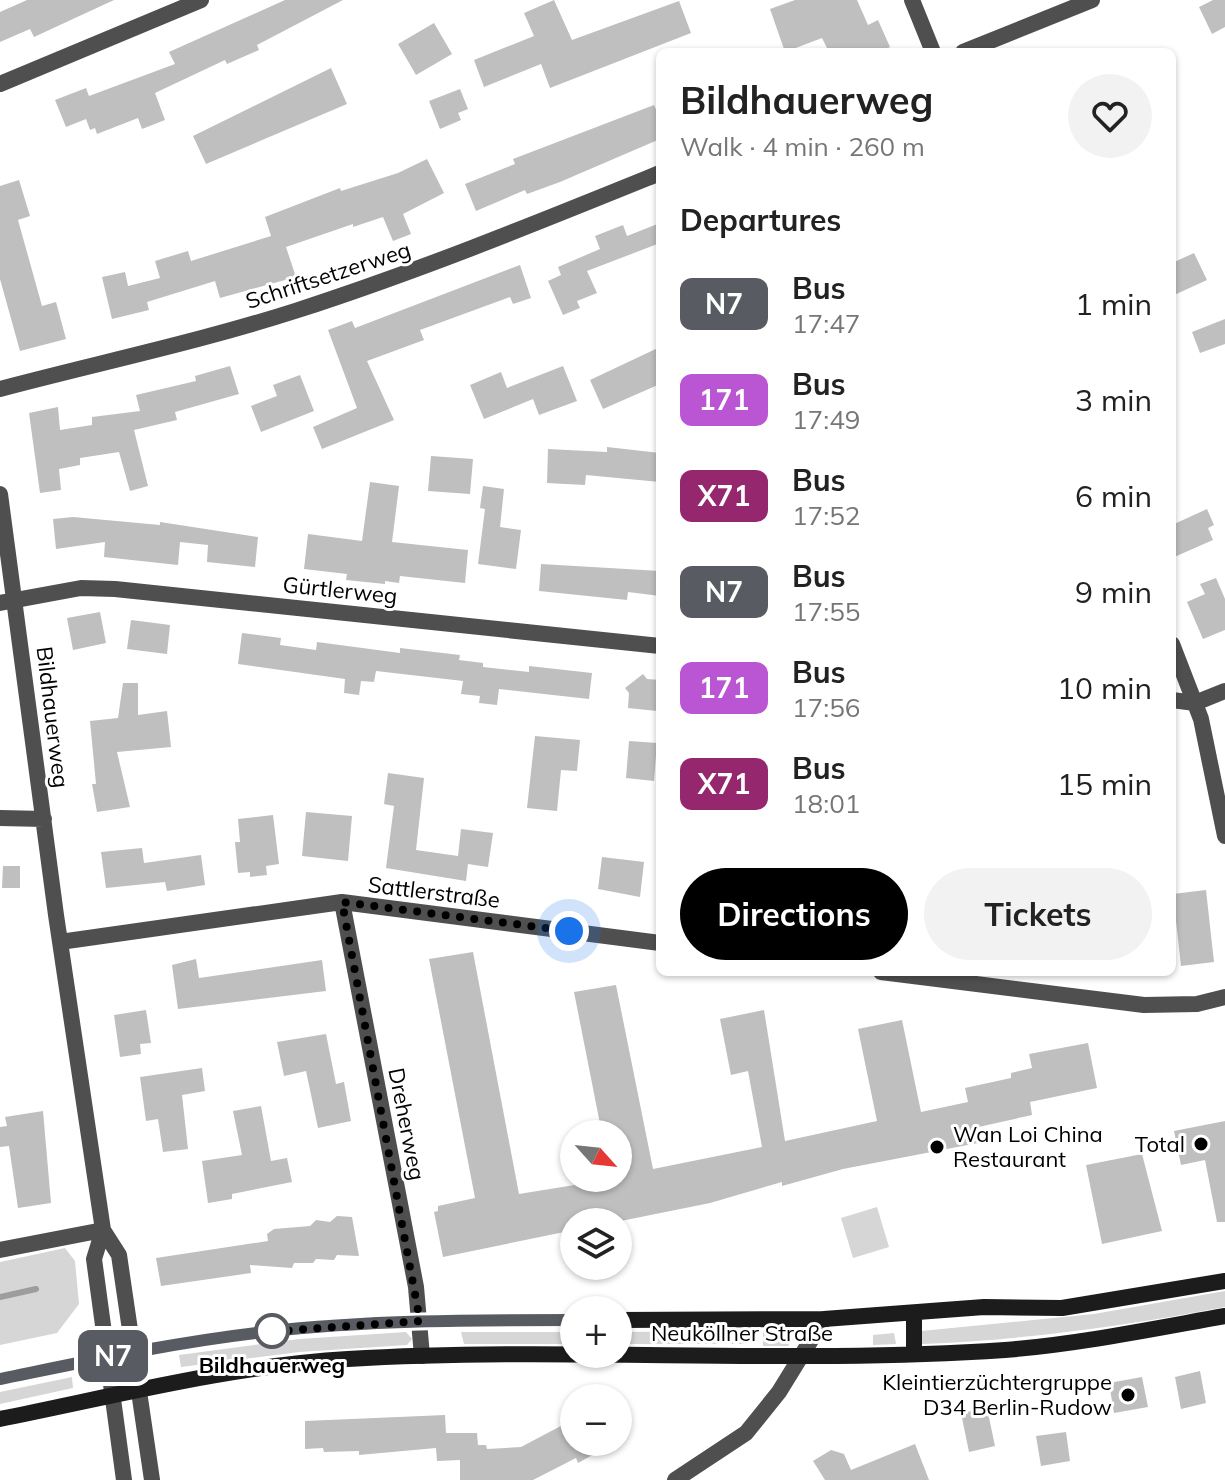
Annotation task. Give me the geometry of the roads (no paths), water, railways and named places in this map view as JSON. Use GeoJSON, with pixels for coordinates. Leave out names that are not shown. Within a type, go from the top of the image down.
{"type":"FeatureCollection","features":[{"type":"Feature","properties":{"kind":"main road","name":"Neuköllner Straße"},"geometry":{"type":"LineString","coordinates":[[632,1320],[824,1319],[984,1307],[1062,1308],[1225,1281]]}},
{"type":"Feature","properties":{"kind":"main road"},"geometry":{"type":"LineString","coordinates":[[914,1313],[914,1354]]}},
{"type":"Feature","properties":{"kind":"main road","name":"Neuköllner Straße"},"geometry":{"type":"LineString","coordinates":[[0,1419],[278,1365],[422,1356],[914,1354],[1056,1344],[1225,1316]]}},
{"type":"Feature","properties":{"kind":"main road"},"geometry":{"type":"LineString","coordinates":[[0,1379],[136,1352],[266,1332],[420,1321],[560,1320]]}},
{"type":"Feature","properties":{"kind":"street"},"geometry":{"type":"LineString","coordinates":[[0,84],[201,0]]}},
{"type":"Feature","properties":{"kind":"street"},"geometry":{"type":"LineString","coordinates":[[912,0],[931,48]]}},
{"type":"Feature","properties":{"kind":"street"},"geometry":{"type":"LineString","coordinates":[[973,48],[1092,0]]}},
{"type":"Feature","properties":{"kind":"street","name":"Schriftsetzerweg"},"geometry":{"type":"LineString","coordinates":[[0,389],[149,352],[293,311],[414,270],[656,175]]}},
{"type":"Feature","properties":{"kind":"street","name":"Bildhauerweg"},"geometry":{"type":"LineString","coordinates":[[0,494],[8,600],[44,819],[103,1230],[119,1255],[142,1391],[152,1480]]}},
{"type":"Feature","properties":{"kind":"street","name":"Gürtlerweg"},"geometry":{"type":"LineString","coordinates":[[8,600],[81,588],[115,589],[656,646]]}},
{"type":"Feature","properties":{"kind":"street"},"geometry":{"type":"LineString","coordinates":[[1176,654],[1195,703],[1225,836]]}},
{"type":"Feature","properties":{"kind":"street"},"geometry":{"type":"LineString","coordinates":[[1176,701],[1195,703],[1225,691]]}},
{"type":"Feature","properties":{"kind":"street"},"geometry":{"type":"LineString","coordinates":[[0,818],[44,819]]}},
{"type":"Feature","properties":{"kind":"street","name":"Sattlerstraße"},"geometry":{"type":"LineString","coordinates":[[60,942],[342,902],[656,942]]}},
{"type":"Feature","properties":{"kind":"street","name":"Dreherweg"},"geometry":{"type":"LineString","coordinates":[[342,902],[420,1321],[422,1356]]}},
{"type":"Feature","properties":{"kind":"street"},"geometry":{"type":"LineString","coordinates":[[913,976],[1144,1005],[1197,1004],[1225,997]]}},
{"type":"Feature","properties":{"kind":"street"},"geometry":{"type":"LineString","coordinates":[[0,1250],[103,1230]]}},
{"type":"Feature","properties":{"kind":"street","name":"Bildhauerweg"},"geometry":{"type":"LineString","coordinates":[[103,1230],[94,1259],[110,1397],[124,1480]]}},
{"type":"Feature","properties":{"kind":"street"},"geometry":{"type":"LineString","coordinates":[[675,1480],[746,1433],[779,1392],[824,1319]]}},
{"type":"Feature","properties":{"kind":"waterway"},"geometry":{"type":"LineString","coordinates":[[0,1297],[36,1289]]}},
{"type":"Feature","properties":{"kind":"place","name":"Total"},"geometry":{"type":"Point","coordinates":[1201,1144]}},
{"type":"Feature","properties":{"kind":"place","name":"Wan Loi China Restaurant"},"geometry":{"type":"Point","coordinates":[937,1147]}},
{"type":"Feature","properties":{"kind":"place","name":"Bildhauerweg"},"geometry":{"type":"Point","coordinates":[272,1331]}},
{"type":"Feature","properties":{"kind":"place","name":"Kleintierzüchtergruppe D34 Berlin-Rudow"},"geometry":{"type":"Point","coordinates":[1128,1395]}}]}
